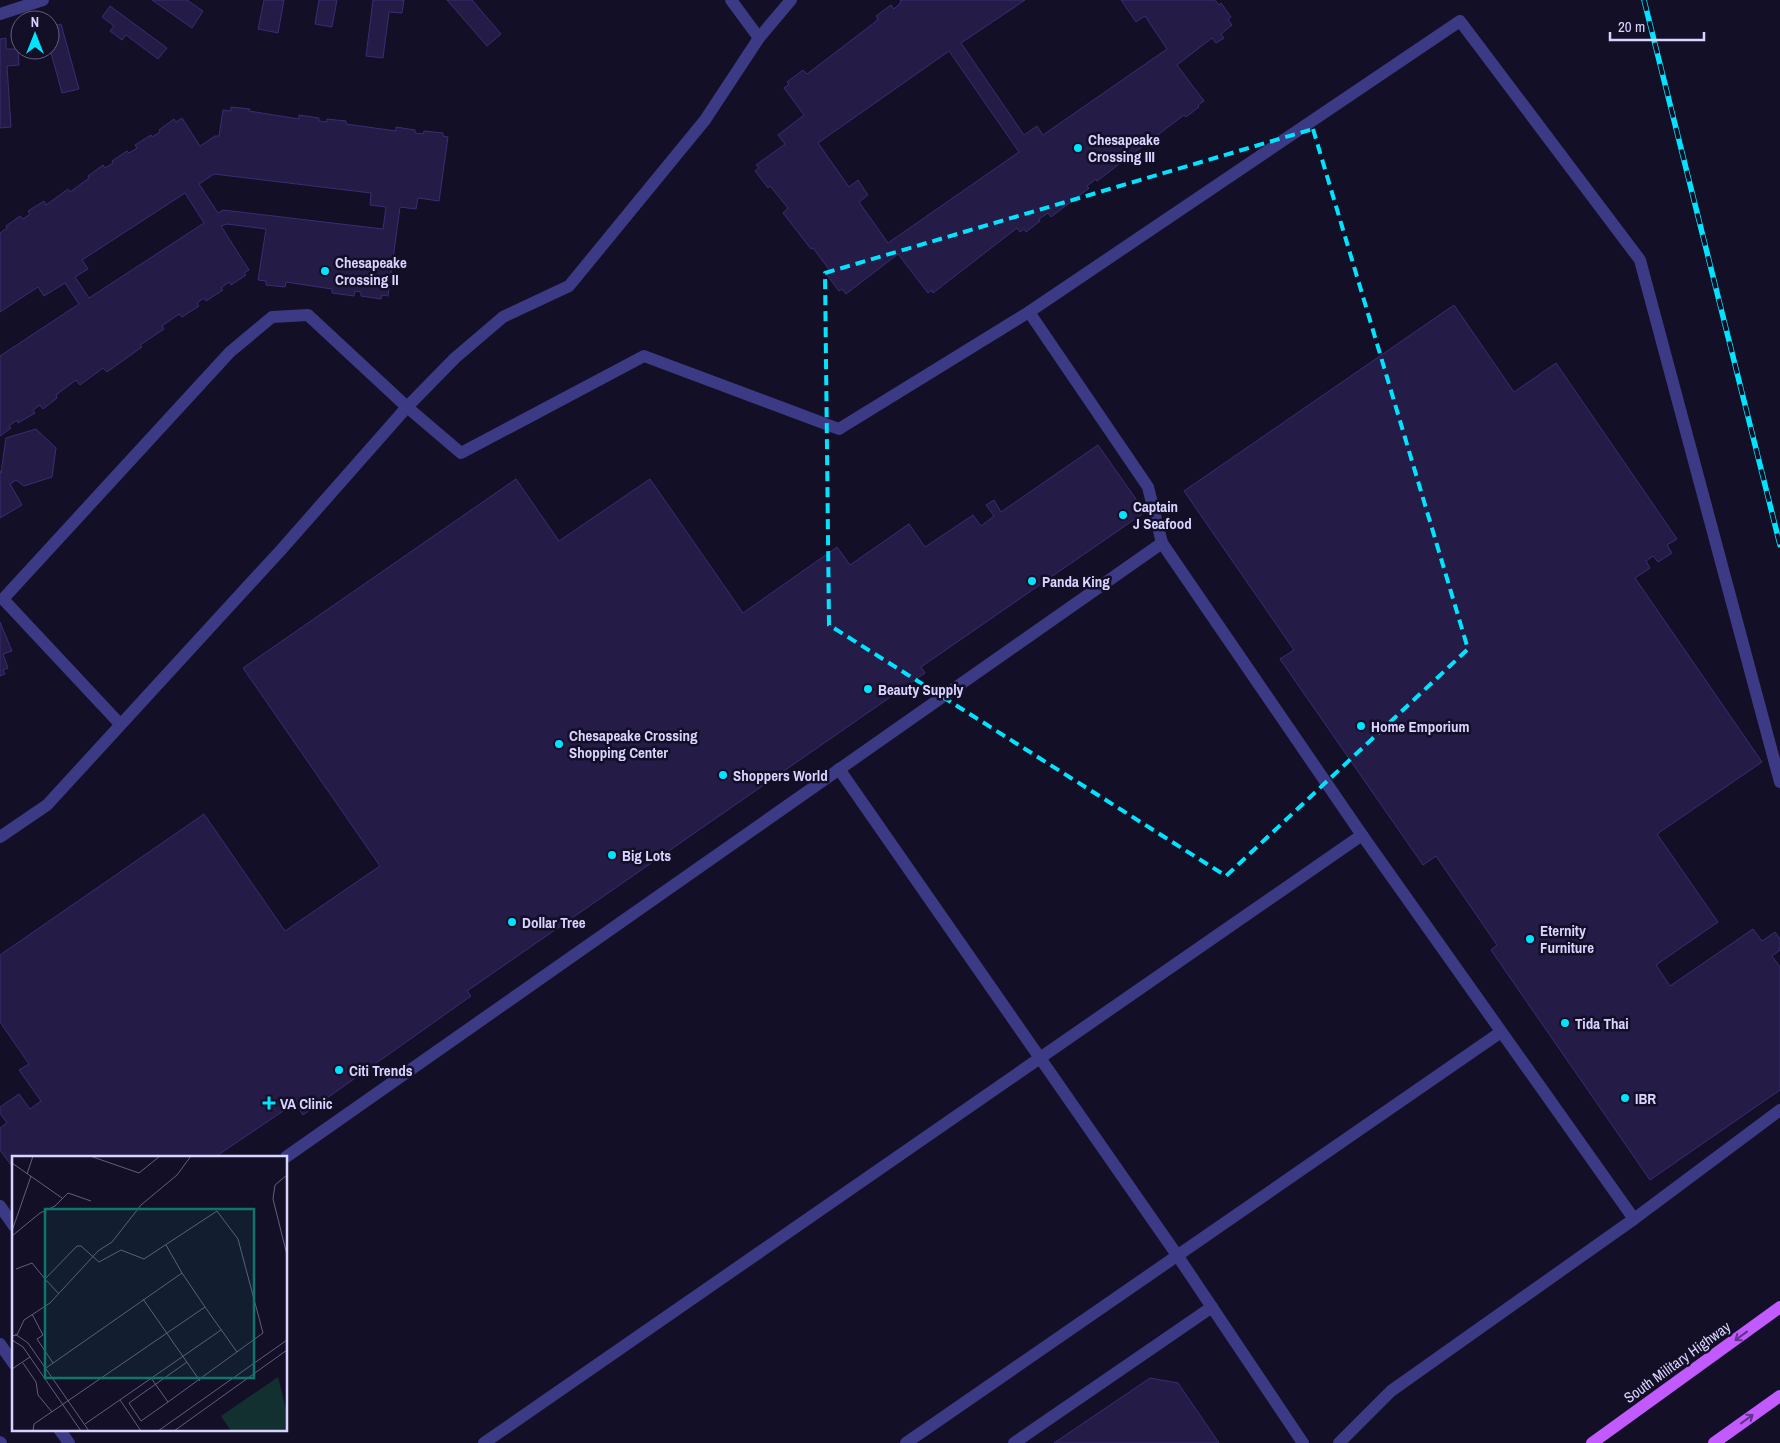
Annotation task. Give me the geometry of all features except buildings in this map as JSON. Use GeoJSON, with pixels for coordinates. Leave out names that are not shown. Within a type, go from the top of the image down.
{"type":"FeatureCollection","features":[{"type":"Feature","properties":{"kind":"main road","name":"South Military Highway"},"geometry":{"type":"LineString","coordinates":[[1592,1443],[1780,1307]]}},
{"type":"Feature","properties":{"kind":"main road"},"geometry":{"type":"LineString","coordinates":[[1714,1443],[1780,1396]]}},
{"type":"Feature","properties":{"kind":"street"},"geometry":{"type":"LineString","coordinates":[[0,14],[43,0]]}},
{"type":"Feature","properties":{"kind":"street"},"geometry":{"type":"LineString","coordinates":[[731,0],[759,38]]}},
{"type":"Feature","properties":{"kind":"street"},"geometry":{"type":"LineString","coordinates":[[0,837],[47,805],[281,550],[407,407],[455,358],[503,318],[570,286],[705,120],[759,38],[791,0]]}},
{"type":"Feature","properties":{"kind":"street"},"geometry":{"type":"LineString","coordinates":[[120,724],[2,597],[230,352],[272,317],[308,315],[407,407],[461,453],[644,356],[839,429],[1029,312],[1460,21],[1640,260],[1780,782]]}},
{"type":"Feature","properties":{"kind":"street"},"geometry":{"type":"LineString","coordinates":[[1029,312],[1148,487],[1162,543],[1362,835],[1634,1219]]}},
{"type":"Feature","properties":{"kind":"street"},"geometry":{"type":"LineString","coordinates":[[287,1156],[1162,543]]}},
{"type":"Feature","properties":{"kind":"street"},"geometry":{"type":"LineString","coordinates":[[839,770],[1177,1255],[1303,1443]]}},
{"type":"Feature","properties":{"kind":"street"},"geometry":{"type":"LineString","coordinates":[[484,1443],[1362,835]]}},
{"type":"Feature","properties":{"kind":"street"},"geometry":{"type":"LineString","coordinates":[[906,1443],[1501,1032]]}},
{"type":"Feature","properties":{"kind":"street"},"geometry":{"type":"LineString","coordinates":[[1339,1443],[1391,1391],[1634,1219],[1780,1110]]}},
{"type":"Feature","properties":{"kind":"street"},"geometry":{"type":"LineString","coordinates":[[0,1206],[12,1223]]}},
{"type":"Feature","properties":{"kind":"street"},"geometry":{"type":"LineString","coordinates":[[1014,1443],[1212,1307]]}},
{"type":"Feature","properties":{"kind":"street"},"geometry":{"type":"LineString","coordinates":[[60,1430],[68,1443]]}},
{"type":"Feature","properties":{"kind":"highlighted area"},"geometry":{"type":"Polygon","coordinates":[[[1313,129],[1468,649],[1226,876],[829,625],[825,273],[1313,129]]]}},
{"type":"Feature","properties":{"kind":"railway"},"geometry":{"type":"LineString","coordinates":[[1644,0],[1780,545]]}},
{"type":"Feature","properties":{"kind":"place","name":"Chesapeake Crossing III"},"geometry":{"type":"Point","coordinates":[1078,148]}},
{"type":"Feature","properties":{"kind":"place","name":"Chesapeake Crossing II"},"geometry":{"type":"Point","coordinates":[325,271]}},
{"type":"Feature","properties":{"kind":"place","name":"Captain J Seafood"},"geometry":{"type":"Point","coordinates":[1123,515]}},
{"type":"Feature","properties":{"kind":"place","name":"Panda King"},"geometry":{"type":"Point","coordinates":[1032,581]}},
{"type":"Feature","properties":{"kind":"place","name":"Beauty Supply"},"geometry":{"type":"Point","coordinates":[868,689]}},
{"type":"Feature","properties":{"kind":"place","name":"Home Emporium"},"geometry":{"type":"Point","coordinates":[1361,726]}},
{"type":"Feature","properties":{"kind":"place","name":"Chesapeake Crossing Shopping Center"},"geometry":{"type":"Point","coordinates":[559,744]}},
{"type":"Feature","properties":{"kind":"place","name":"Shoppers World"},"geometry":{"type":"Point","coordinates":[723,775]}},
{"type":"Feature","properties":{"kind":"place","name":"Big Lots"},"geometry":{"type":"Point","coordinates":[612,855]}},
{"type":"Feature","properties":{"kind":"place","name":"Dollar Tree"},"geometry":{"type":"Point","coordinates":[512,922]}},
{"type":"Feature","properties":{"kind":"place","name":"Eternity Furniture"},"geometry":{"type":"Point","coordinates":[1530,939]}},
{"type":"Feature","properties":{"kind":"place","name":"Tida Thai"},"geometry":{"type":"Point","coordinates":[1565,1023]}},
{"type":"Feature","properties":{"kind":"place","name":"Citi Trends"},"geometry":{"type":"Point","coordinates":[339,1070]}},
{"type":"Feature","properties":{"kind":"place","name":"IBR"},"geometry":{"type":"Point","coordinates":[1625,1098]}},
{"type":"Feature","properties":{"kind":"place","name":"VA Clinic"},"geometry":{"type":"Point","coordinates":[269,1103]}}]}
